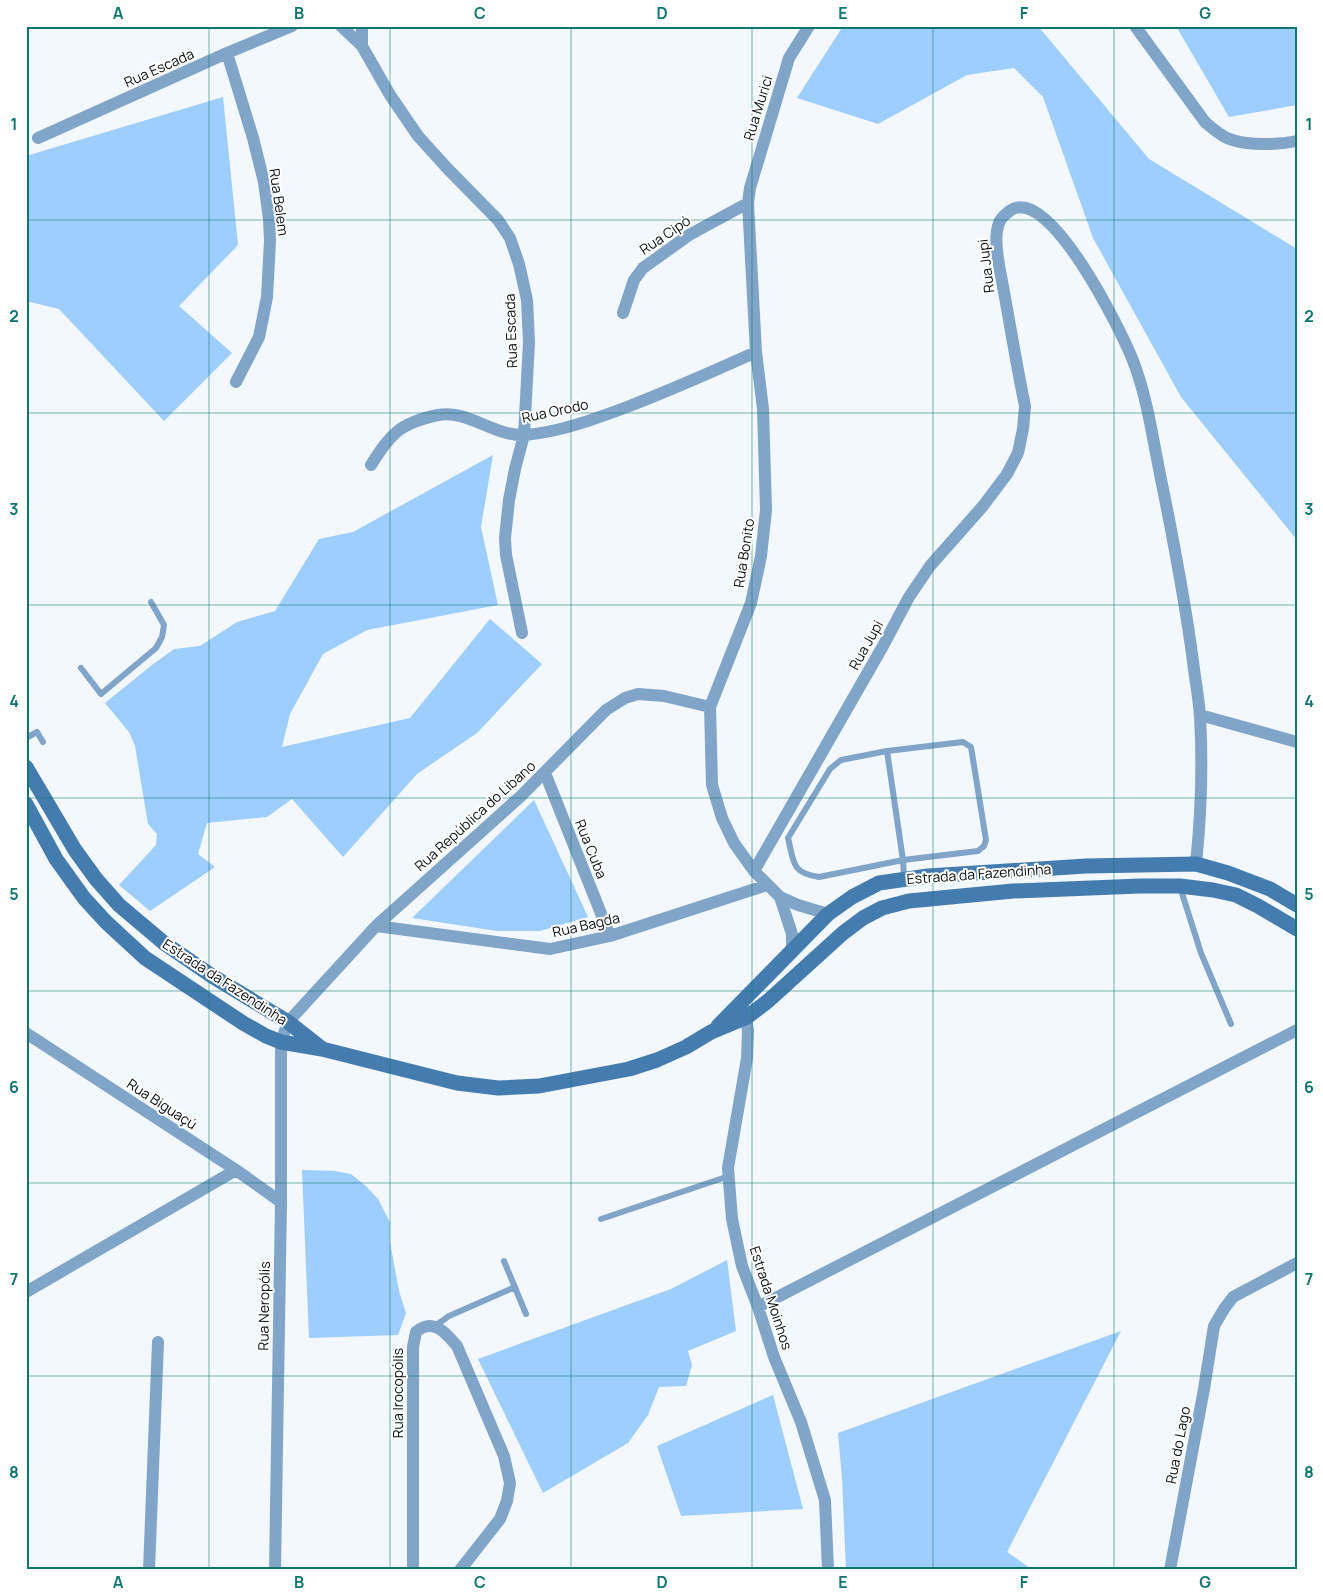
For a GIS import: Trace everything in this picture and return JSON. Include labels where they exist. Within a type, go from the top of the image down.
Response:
[{"type":"main road","name":"Estrada da Fazendinha","points":[[26,767],[75,850],[118,905],[164,943],[212,976],[288,1022],[322,1049]]},
{"type":"main road","name":"Estrada da Fazendinha","points":[[26,804],[56,859],[84,898],[127,943],[145,958],[243,1023],[281,1042],[322,1049],[457,1083],[498,1088],[540,1086],[629,1069],[657,1060],[686,1047],[711,1032],[747,1017],[797,976],[843,933],[863,918],[882,908],[909,901],[1013,891],[1180,886],[1236,895],[1297,929]]},
{"type":"main road","name":"Estrada da Fazendinha","points":[[711,1032],[828,914],[852,897],[879,883],[904,878],[1086,866],[1196,864],[1228,873],[1270,889],[1297,905]]},
{"type":"street","name":"Rua Escada","points":[[38,138],[292,26]]},
{"type":"street","name":"Rua Escada","points":[[341,26],[362,46],[390,95],[418,136],[498,220],[510,238],[519,264],[527,300],[529,342],[524,435],[509,500],[505,538],[506,555],[522,633]]},
{"type":"street","points":[[362,26],[362,46]]},
{"type":"street","name":"Rua Murici","points":[[748,203],[750,188],[789,58],[809,26]]},
{"type":"street","points":[[1135,26],[1205,122],[1215,132],[1228,138],[1248,142],[1283,144],[1297,141]]},
{"type":"street","name":"Rua Belem","points":[[228,53],[264,182],[270,240],[267,297],[259,337],[236,382]]},
{"type":"street","name":"Rua Cipó","points":[[623,313],[634,280],[643,268],[689,235],[748,203]]},
{"type":"street","name":"Rua Bonito","points":[[748,203],[756,352],[763,409],[766,501],[761,556],[751,603],[710,707],[712,785],[722,818],[734,843],[754,871],[780,896],[798,905],[828,914]]},
{"type":"street","name":"Rua Jupi","points":[[754,871],[879,654],[909,597],[930,566],[983,506],[1007,474],[1018,453],[1025,406],[1004,289],[997,236],[998,225],[1002,217],[1020,206],[1030,208],[1050,223],[1070,247],[1099,290],[1117,323],[1133,360],[1142,391],[1188,622],[1200,715],[1200,822],[1196,864]]},
{"type":"street","name":"Rua Orodo","points":[[371,465],[389,438],[400,428],[439,414],[452,414],[501,432],[524,435],[546,431],[592,420],[680,386],[756,352]]},
{"type":"street","name":"Rua República do Libano","points":[[288,1022],[376,926],[545,773],[606,710],[625,698],[638,694],[710,707]]},
{"type":"street","points":[[1200,715],[1297,742]]},
{"type":"street","name":"Rua Cuba","points":[[545,773],[610,936]]},
{"type":"street","name":"Rua Bagda","points":[[376,926],[550,949],[610,936],[767,885]]},
{"type":"street","points":[[780,896],[792,934],[792,949]]},
{"type":"street","name":"Estrada Moinhos","points":[[744,1000],[748,1031],[747,1058],[728,1168],[732,1219],[742,1266],[774,1357],[801,1422],[825,1500],[828,1570]]},
{"type":"street","name":"Rua Neropólis","points":[[275,1570],[281,1202],[281,1042],[288,1022]]},
{"type":"street","points":[[758,1307],[1297,1030]]},
{"type":"street","name":"Rua Biguaçú","points":[[26,1033],[236,1170],[281,1202]]},
{"type":"street","points":[[26,1292],[236,1170]]},
{"type":"street","name":"Rua do Lago","points":[[1170,1570],[1214,1326],[1233,1297],[1297,1263]]},
{"type":"street","points":[[435,1326],[457,1346],[504,1456],[510,1484],[507,1501],[500,1519],[460,1570]]},
{"type":"street","name":"Rua Irocopólis","points":[[413,1570],[413,1347],[416,1332],[425,1327],[435,1326]]},
{"type":"street","points":[[149,1570],[158,1342]]},
{"type":"lane","points":[[81,668],[100,694],[156,648],[162,637],[164,625],[151,602]]},
{"type":"lane","points":[[26,738],[37,732],[43,742]]},
{"type":"lane","points":[[963,742],[971,747],[986,840],[984,846],[978,852],[903,860],[819,877],[804,875],[795,868],[788,838],[835,764],[841,760],[887,751],[963,742]]},
{"type":"lane","points":[[887,751],[904,878]]},
{"type":"lane","points":[[1180,886],[1201,953],[1231,1024]]},
{"type":"lane","points":[[601,1220],[729,1176]]},
{"type":"lane","points":[[504,1261],[526,1314]]},
{"type":"lane","points":[[435,1326],[449,1316],[515,1287]]},
{"type":"shaded area","points":[[843,26],[1038,26],[1149,159],[1297,249],[1297,540],[1181,397],[1093,238],[1043,97],[1014,68],[967,75],[878,124],[797,98]]},
{"type":"shaded area","points":[[1176,26],[1297,26],[1297,105],[1229,117]]},
{"type":"shaded area","points":[[223,97],[238,245],[179,306],[232,353],[164,421],[59,309],[26,301],[26,156]]},
{"type":"shaded area","points":[[493,455],[481,527],[498,605],[367,630],[323,654],[290,714],[282,747],[410,718],[490,619],[542,664],[477,733],[417,774],[343,857],[292,799],[267,817],[207,823],[198,854],[215,867],[150,911],[119,885],[156,845],[157,834],[148,824],[135,746],[129,732],[105,703],[174,649],[200,646],[237,622],[275,611],[319,539],[353,532]]},
{"type":"shaded area","points":[[534,800],[588,917],[540,931],[497,931],[412,918]]},
{"type":"shaded area","points":[[302,1170],[334,1171],[351,1174],[378,1199],[390,1222],[390,1242],[399,1291],[406,1313],[398,1335],[309,1338]]},
{"type":"shaded area","points":[[727,1260],[736,1331],[688,1351],[692,1365],[686,1386],[659,1387],[648,1415],[628,1443],[543,1493],[478,1359],[671,1289]]},
{"type":"shaded area","points":[[1121,1331],[1007,1552],[1033,1570],[846,1570],[838,1433]]},
{"type":"shaded area","points":[[773,1395],[803,1509],[681,1516],[657,1446]]}]
